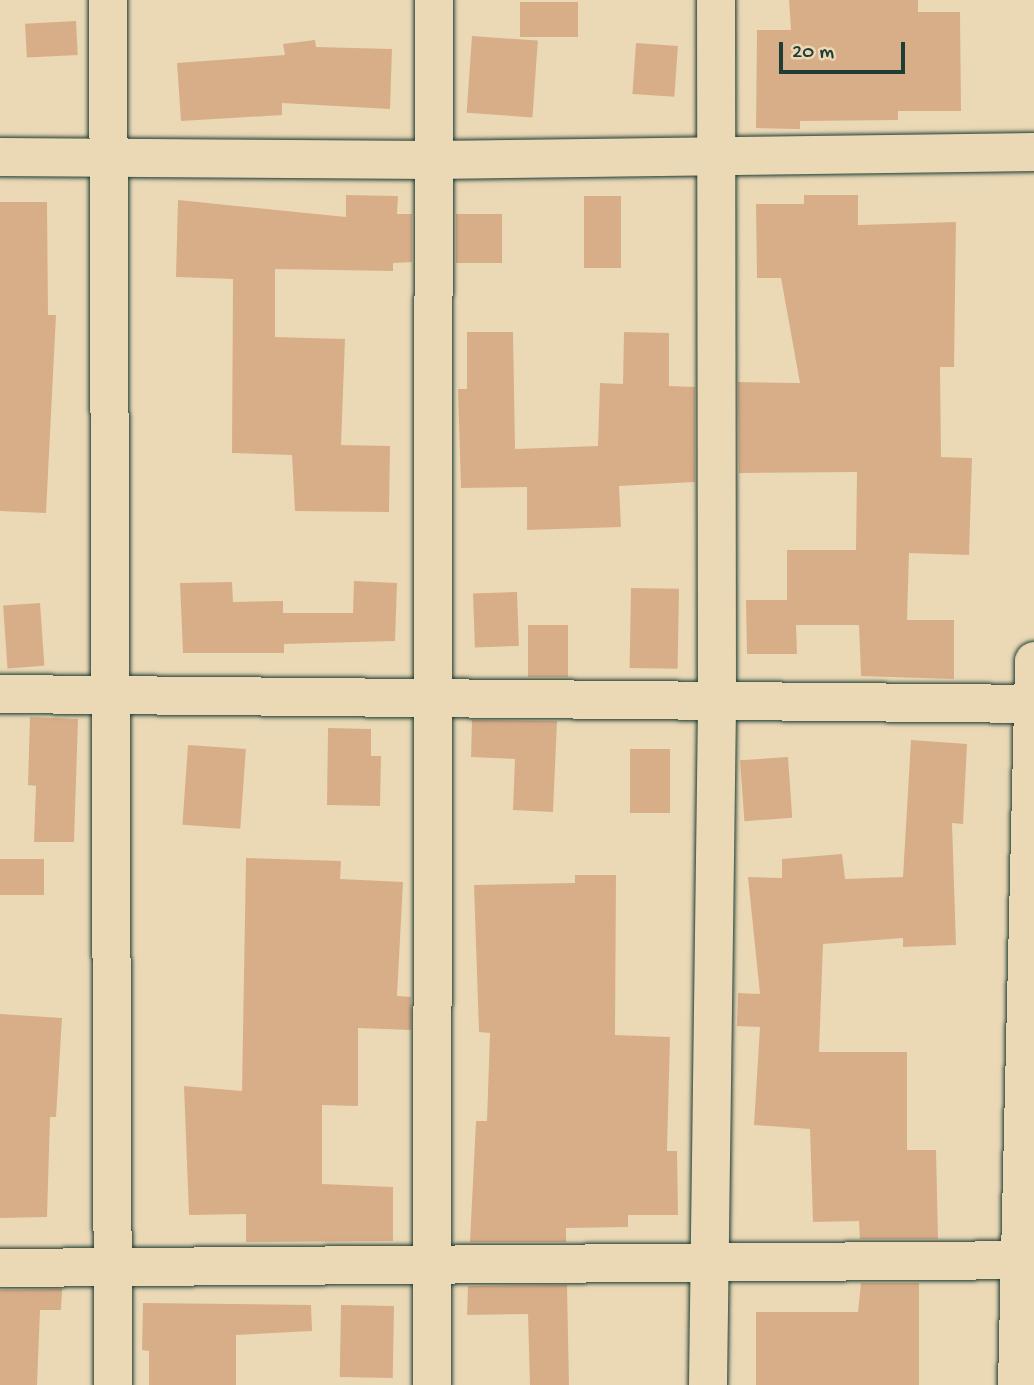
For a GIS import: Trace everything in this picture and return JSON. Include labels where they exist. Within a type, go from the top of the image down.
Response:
[{"type":"street","points":[[108,0],[113,1385]]},
{"type":"street","points":[[432,1385],[429,1013],[434,697],[434,0]]},
{"type":"street","points":[[708,1385],[717,703],[716,0]]},
{"type":"street","points":[[0,157],[433,160],[1034,152]]},
{"type":"street","points":[[1017,1385],[1025,1260],[1034,661]]},
{"type":"street","points":[[0,694],[1033,704]]},
{"type":"street","points":[[0,1268],[432,1267],[1025,1260]]},
{"type":"building","points":[[789,0],[918,0],[918,12],[960,12],[961,111],[898,111],[898,120],[800,121],[800,129],[756,128],[757,30],[791,30]]},
{"type":"building","points":[[520,2],[578,2],[578,37],[520,37]]},
{"type":"building","points":[[76,21],[78,55],[27,58],[25,24]]},
{"type":"building","points":[[472,36],[538,41],[532,117],[467,113]]},
{"type":"building","points":[[315,40],[316,47],[392,49],[390,109],[282,103],[282,115],[181,121],[177,63],[285,55],[283,44]]},
{"type":"building","points":[[636,43],[678,46],[674,97],[632,94]]},
{"type":"building","points":[[346,195],[398,196],[397,214],[412,214],[412,262],[393,263],[393,271],[275,269],[275,337],[345,339],[341,445],[390,446],[389,512],[295,511],[292,455],[232,453],[233,279],[176,277],[178,200],[346,217]]},
{"type":"building","points":[[804,195],[858,195],[858,225],[956,222],[954,367],[940,367],[941,457],[972,458],[969,555],[909,553],[907,620],[954,620],[954,679],[861,676],[859,625],[796,625],[797,654],[747,654],[746,600],[787,600],[787,550],[856,550],[857,472],[739,473],[738,382],[800,383],[781,278],[757,278],[756,204],[804,204]]},
{"type":"building","points":[[584,196],[621,196],[621,268],[584,268]]},
{"type":"building","points":[[0,202],[47,202],[48,315],[56,315],[46,513],[0,511]]},
{"type":"building","points":[[456,214],[502,214],[502,263],[456,263]]},
{"type":"building","points":[[467,332],[513,332],[515,449],[598,446],[600,383],[623,384],[624,332],[669,333],[669,386],[695,387],[695,482],[619,486],[621,527],[527,530],[527,487],[461,488],[458,389],[467,389]]},
{"type":"building","points":[[354,581],[397,583],[395,641],[284,644],[284,653],[183,653],[180,583],[232,582],[233,602],[283,601],[283,613],[353,613]]},
{"type":"building","points":[[631,588],[679,589],[678,669],[630,668]]},
{"type":"building","points":[[517,592],[519,646],[475,648],[473,594]]},
{"type":"building","points":[[40,603],[44,666],[7,668],[3,606]]},
{"type":"building","points":[[528,625],[568,625],[568,677],[528,677]]},
{"type":"building","points":[[30,717],[78,719],[74,842],[34,842],[36,786],[28,785]]},
{"type":"building","points":[[472,720],[557,721],[553,812],[513,810],[515,759],[471,757]]},
{"type":"building","points":[[328,728],[371,729],[371,756],[381,756],[380,806],[327,805]]},
{"type":"building","points":[[911,740],[967,744],[963,824],[952,823],[956,945],[903,947],[903,938],[823,944],[819,1052],[907,1052],[907,1150],[936,1150],[938,1239],[860,1239],[859,1221],[813,1222],[810,1129],[754,1125],[760,1027],[737,1026],[738,993],[760,994],[748,877],[782,878],[782,859],[842,854],[845,879],[903,877]]},
{"type":"building","points":[[188,745],[246,749],[240,829],[182,825]]},
{"type":"building","points":[[630,749],[670,749],[670,813],[630,813]]},
{"type":"building","points":[[788,757],[792,818],[744,821],[740,760]]},
{"type":"building","points":[[246,858],[341,861],[340,879],[403,882],[397,996],[411,997],[411,1030],[358,1028],[358,1106],[322,1105],[322,1184],[393,1187],[393,1241],[246,1242],[246,1214],[189,1215],[184,1086],[242,1091]]},
{"type":"building","points":[[0,859],[44,859],[44,895],[0,895]]},
{"type":"building","points":[[575,875],[616,875],[615,1035],[670,1037],[667,1151],[677,1151],[678,1215],[628,1215],[628,1227],[566,1228],[566,1242],[470,1242],[476,1121],[487,1121],[490,1033],[479,1032],[474,885],[575,883]]},
{"type":"building","points":[[0,1014],[62,1018],[56,1117],[50,1117],[47,1217],[0,1218]]},
{"type":"building","points":[[861,1283],[919,1283],[919,1385],[756,1385],[756,1312],[858,1312]]},
{"type":"building","points":[[567,1285],[569,1385],[530,1385],[528,1314],[467,1315],[468,1286]]},
{"type":"building","points":[[62,1289],[61,1310],[40,1310],[37,1385],[0,1385],[0,1290]]},
{"type":"building","points":[[143,1303],[311,1305],[312,1331],[236,1335],[236,1385],[149,1385],[149,1351],[142,1350]]},
{"type":"building","points":[[341,1305],[394,1306],[393,1378],[340,1377]]}]
